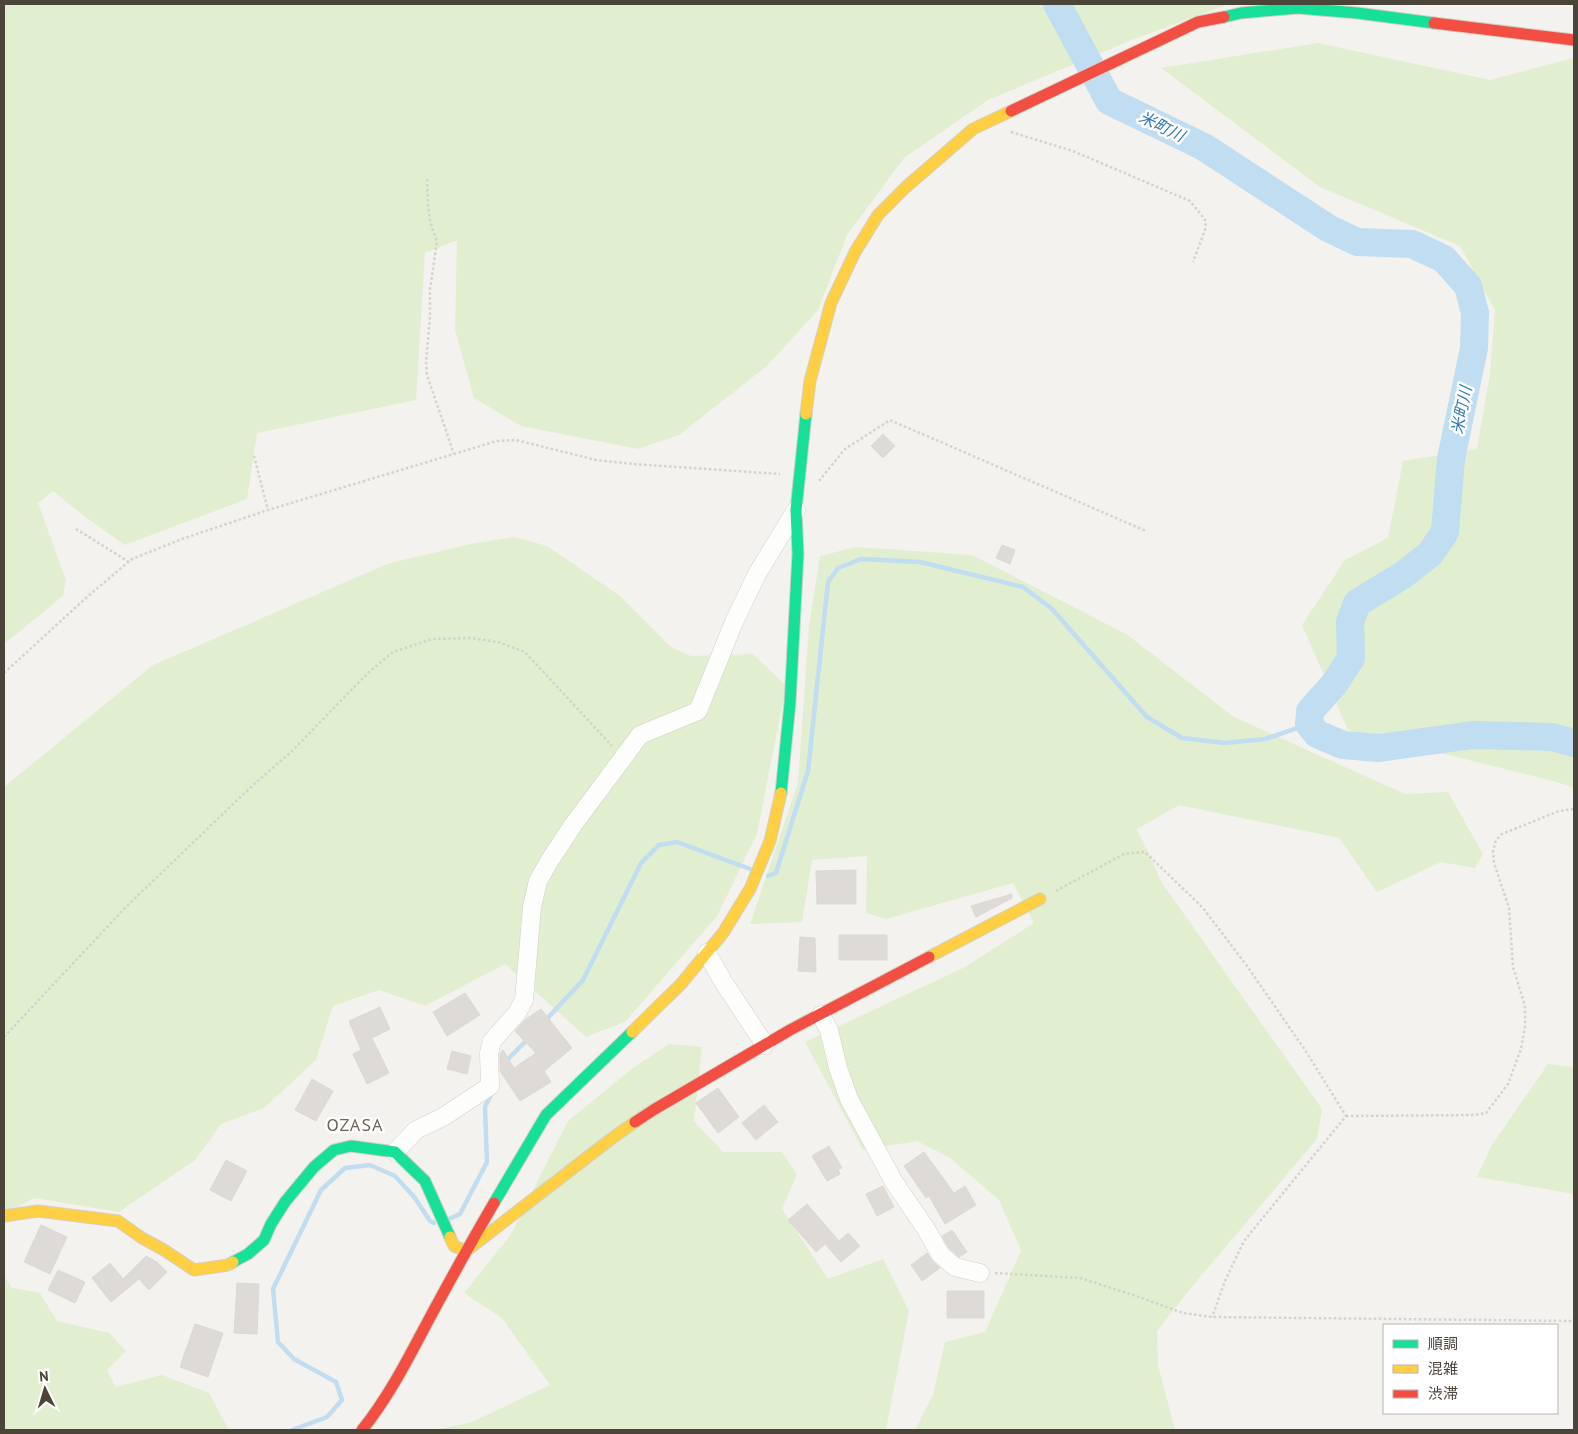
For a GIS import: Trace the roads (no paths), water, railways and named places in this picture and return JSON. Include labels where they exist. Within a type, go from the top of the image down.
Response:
[{"type":"street","points":[[362,1430],[371,1419],[410,1354],[466,1251],[546,1115],[681,984],[723,933],[750,889],[770,841],[782,787],[790,703],[798,554],[796,510],[810,381],[831,303],[855,252],[878,216],[906,187],[973,128],[1198,22],[1241,12],[1297,8],[1357,13],[1574,40]]},
{"type":"street","points":[[395,1152],[416,1130],[443,1117],[490,1086],[489,1053],[492,1041],[517,1013],[524,1000],[532,907],[538,881],[573,825],[640,735],[698,711],[734,622],[757,574],[796,510]]},
{"type":"street","points":[[466,1251],[611,1139],[655,1109],[764,1045],[1040,899]]},
{"type":"street","points":[[707,953],[764,1045]]},
{"type":"street","points":[[821,1015],[829,1030],[838,1068],[849,1099],[894,1182],[926,1229],[940,1254],[955,1267],[980,1273]]},
{"type":"street","points":[[4,1216],[38,1211],[118,1221],[194,1270],[228,1265],[248,1254],[264,1240],[271,1224],[285,1202],[314,1167],[334,1150],[351,1146],[395,1152],[425,1181],[454,1246],[466,1251]]},
{"type":"waterway","name":"米町川","points":[[1057,4],[1109,101],[1204,147],[1328,228],[1357,242],[1412,244],[1444,259],[1468,286],[1475,313],[1474,348],[1451,459],[1445,532],[1430,554],[1403,575],[1357,603],[1350,622],[1351,658],[1335,683],[1310,711],[1309,724],[1317,734],[1343,745],[1379,748],[1473,735],[1552,737],[1574,743]]},
{"type":"waterway","points":[[768,876],[776,873],[808,771],[828,582],[838,568],[861,559],[920,562],[1023,587],[1052,609],[1147,717],[1182,738],[1225,743],[1265,739],[1309,724]]},
{"type":"waterway","points":[[544,1022],[583,980],[641,863],[659,845],[677,842],[750,869]]},
{"type":"waterway","points":[[507,1062],[528,1039]]},
{"type":"waterway","points":[[449,1219],[460,1214],[487,1162],[485,1107],[492,1092]]},
{"type":"waterway","points":[[292,1430],[327,1417],[342,1400],[336,1382],[294,1359],[278,1342],[273,1289],[321,1190],[345,1168],[370,1165],[395,1176],[415,1198],[430,1221],[434,1223]]},
{"type":"district","name":"OZASA","points":[[355,1124]]}]
